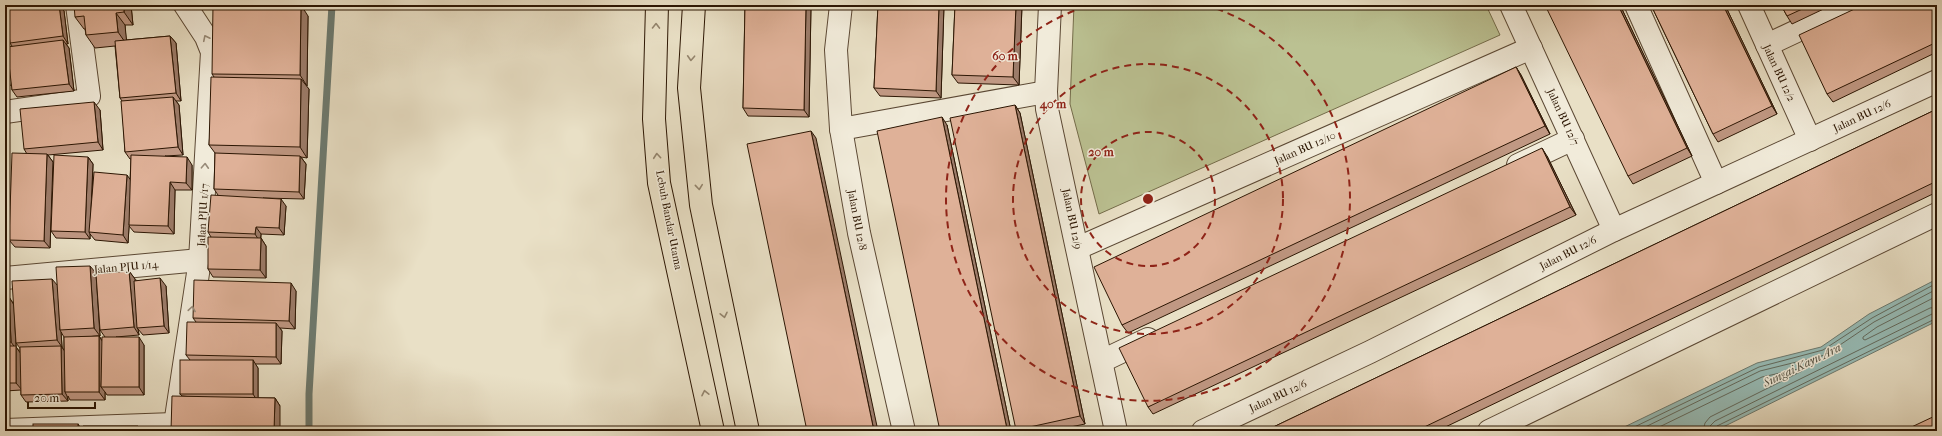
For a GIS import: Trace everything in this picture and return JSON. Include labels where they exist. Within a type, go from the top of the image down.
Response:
[{"type":"main road","name":"Lebuh Bandar Utama","points":[[657,5],[654,119],[659,183],[714,431]]},
{"type":"main road","points":[[694,5],[689,88],[701,205],[748,431]]},
{"type":"street","points":[[5,112],[82,101],[89,96],[77,5]]},
{"type":"street","name":"Jalan PJU 1/17","points":[[174,427],[200,260],[212,52],[206,36],[185,5]]},
{"type":"street","name":"Jalan BU 12/8","points":[[841,5],[836,50],[841,129],[859,233],[904,431]]},
{"type":"street","name":"Jalan BU 12/9","points":[[1050,5],[1046,92],[1047,109],[1116,431]]},
{"type":"street","name":"Jalan BU 12/7","points":[[1511,5],[1614,230]]},
{"type":"street","points":[[1636,5],[1716,183]]},
{"type":"street","name":"Jalan BU 12/2","points":[[1748,5],[1810,140]]},
{"type":"street","points":[[1767,45],[1852,5]]},
{"type":"street","name":"Jalan BU 12/10","points":[[1078,248],[1531,48]]},
{"type":"street","name":"Jalan BU 12/6","points":[[1203,431],[1370,352],[1614,230],[1937,82]]},
{"type":"street","points":[[841,129],[1046,92]]},
{"type":"street","points":[[1501,173],[1573,139]]},
{"type":"street","points":[[1489,431],[1937,214]]},
{"type":"street","name":"Jalan PJU 1/14","points":[[5,278],[200,260]]},
{"type":"street","points":[[1102,361],[1166,331]]},
{"type":"street","points":[[5,430],[174,427]]},
{"type":"green space","points":[[1074,5],[1486,5],[1500,35],[1099,214],[1070,104]]},
{"type":"water","name":"Sungai Kayu Ara","points":[[1937,279],[1937,321],[1715,431],[1616,431],[1757,363],[1821,347],[1869,314]]},
{"type":"building","points":[[43,5],[59,5],[63,36],[10,43],[6,10]]},
{"type":"building","points":[[74,5],[124,5],[124,12],[116,13],[118,32],[86,35],[84,16],[75,17]]},
{"type":"building","points":[[213,5],[301,5],[300,75],[212,74]]},
{"type":"building","points":[[745,5],[806,5],[804,110],[743,108]]},
{"type":"building","points":[[878,5],[939,5],[936,91],[874,88]]},
{"type":"building","points":[[955,5],[1016,5],[1013,77],[952,75]]},
{"type":"building","points":[[1545,5],[1618,5],[1687,148],[1628,176]]},
{"type":"building","points":[[1651,5],[1723,5],[1772,106],[1713,134]]},
{"type":"building","points":[[1781,5],[1811,5],[1787,16]]},
{"type":"building","points":[[1863,5],[1937,5],[1937,42],[1827,94],[1799,35]]},
{"type":"building","points":[[170,36],[176,93],[120,98],[115,41]]},
{"type":"building","points":[[63,40],[69,84],[12,90],[7,47]]},
{"type":"building","points":[[1516,67],[1545,126],[1122,325],[1094,267]]},
{"type":"building","points":[[211,77],[301,79],[300,147],[209,145]]},
{"type":"building","points":[[173,97],[178,147],[125,152],[121,101]]},
{"type":"building","points":[[94,102],[98,142],[24,149],[20,109]]},
{"type":"building","points":[[1015,105],[1080,416],[1016,430],[950,118]]},
{"type":"building","points":[[1937,109],[1937,181],[1416,431],[1265,431]]},
{"type":"building","points":[[942,117],[1007,429],[997,431],[940,431],[877,131]]},
{"type":"building","points":[[811,131],[874,431],[807,431],[747,144]]},
{"type":"building","points":[[1542,148],[1570,207],[1148,407],[1119,348]]},
{"type":"building","points":[[12,153],[47,154],[44,241],[9,240]]},
{"type":"building","points":[[215,153],[300,156],[299,192],[214,189]]},
{"type":"building","points":[[54,155],[88,157],[85,232],[51,231]]},
{"type":"building","points":[[131,155],[187,157],[186,183],[170,182],[168,226],[129,225]]},
{"type":"building","points":[[94,172],[127,175],[123,235],[89,232]]},
{"type":"building","points":[[211,195],[281,199],[279,228],[256,227],[255,234],[208,232]]},
{"type":"building","points":[[208,237],[261,238],[260,270],[208,269]]},
{"type":"building","points":[[90,266],[94,328],[60,330],[56,267]]},
{"type":"building","points":[[129,271],[134,327],[100,330],[96,274]]},
{"type":"building","points":[[160,278],[164,326],[137,328],[134,281]]},
{"type":"building","points":[[52,279],[57,340],[16,343],[12,281]]},
{"type":"building","points":[[194,280],[291,283],[289,321],[193,318]]},
{"type":"building","points":[[5,297],[9,297],[11,342],[5,342]]},
{"type":"building","points":[[187,322],[276,323],[276,357],[186,355]]},
{"type":"building","points":[[99,336],[99,392],[65,392],[64,337]]},
{"type":"building","points":[[102,337],[139,337],[139,387],[101,387]]},
{"type":"building","points":[[5,346],[16,346],[16,383],[5,383]]},
{"type":"building","points":[[61,346],[62,394],[21,395],[20,347]]},
{"type":"building","points":[[180,360],[253,360],[253,394],[180,394]]},
{"type":"building","points":[[172,396],[275,398],[274,431],[171,431]]},
{"type":"building","points":[[1937,415],[1937,431],[1903,431]]},
{"type":"building","points":[[33,424],[78,424],[78,431],[33,431]]},
{"type":"building","points":[[83,426],[138,426],[138,431],[82,431]]},
{"type":"waterway","points":[[309,431],[309,394],[332,5]]}]
